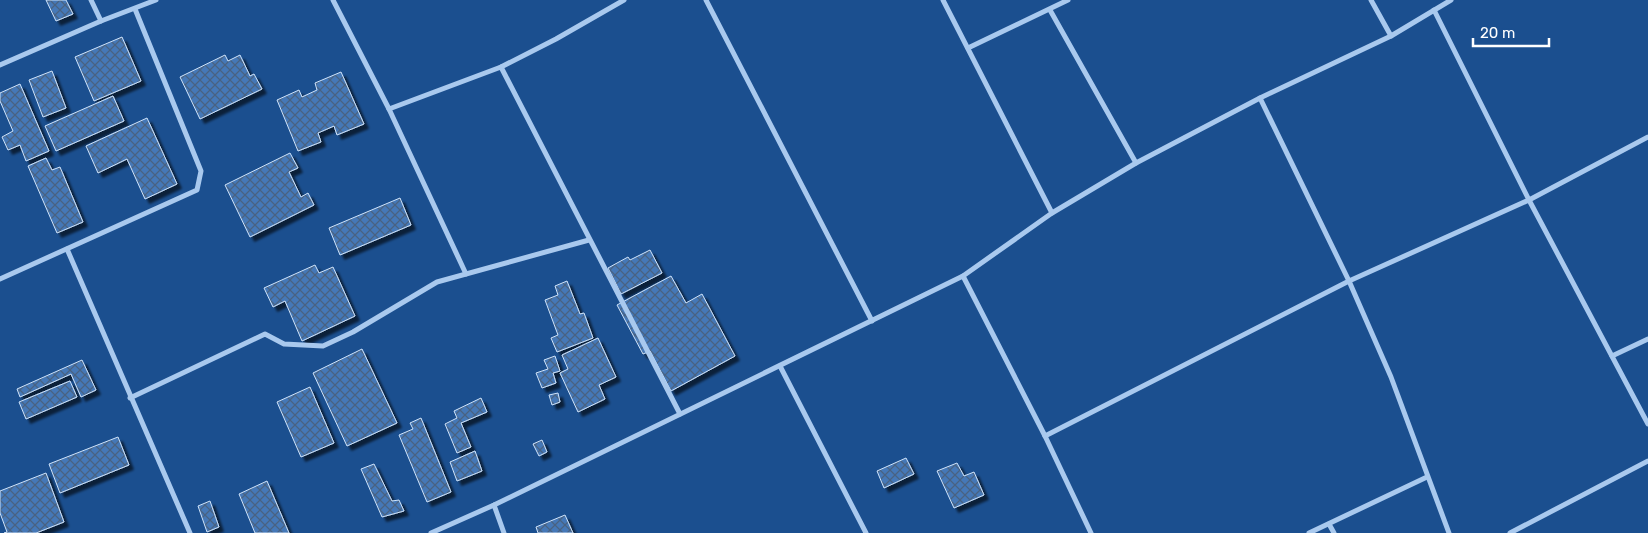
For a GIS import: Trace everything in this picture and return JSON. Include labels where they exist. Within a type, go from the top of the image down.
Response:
[{"type":"street","points":[[91,0],[101,21]]},
{"type":"street","points":[[0,65],[101,21],[156,0]]},
{"type":"street","points":[[333,0],[389,109],[466,274]]},
{"type":"street","points":[[389,109],[501,67],[556,39],[624,0]]},
{"type":"street","points":[[706,0],[872,320]]},
{"type":"street","points":[[943,0],[1052,213]]},
{"type":"street","points":[[968,48],[1068,0]]},
{"type":"street","points":[[1371,0],[1390,36]]},
{"type":"street","points":[[431,533],[494,505],[963,276],[1052,213],[1136,163],[1260,98],[1390,36],[1451,0]]},
{"type":"street","points":[[0,280],[197,190],[201,172],[135,9]]},
{"type":"street","points":[[1050,10],[1136,163]]},
{"type":"street","points":[[1434,10],[1529,200],[1648,424]]},
{"type":"street","points":[[501,67],[680,414]]},
{"type":"street","points":[[1260,98],[1348,281],[1391,377],[1449,533]]},
{"type":"street","points":[[1045,436],[1348,281],[1529,200],[1648,137]]},
{"type":"street","points":[[130,398],[265,334],[284,344],[323,346],[354,332],[437,282],[589,240]]},
{"type":"street","points":[[67,249],[190,533]]},
{"type":"street","points":[[963,276],[1045,436],[1091,533]]},
{"type":"street","points":[[1612,356],[1648,339]]},
{"type":"street","points":[[780,366],[866,533]]},
{"type":"street","points":[[1510,533],[1648,461]]},
{"type":"street","points":[[1308,533],[1427,477]]},
{"type":"street","points":[[494,505],[504,533]]},
{"type":"street","points":[[1329,524],[1334,533]]},
{"type":"building","points":[[46,0],[66,0],[73,14],[56,21]]},
{"type":"building","points":[[122,37],[141,81],[94,101],[75,57]]},
{"type":"building","points":[[225,55],[228,61],[240,55],[250,76],[254,74],[262,89],[200,119],[180,77]]},
{"type":"building","points":[[52,71],[66,108],[43,117],[29,80]]},
{"type":"building","points":[[341,72],[364,124],[337,135],[334,126],[318,133],[321,142],[298,151],[277,100],[299,90],[302,97],[317,90],[315,83]]},
{"type":"building","points":[[20,84],[49,151],[26,161],[20,145],[8,150],[2,137],[13,131],[0,101],[0,93]]},
{"type":"building","points":[[113,96],[124,121],[56,151],[45,126]]},
{"type":"building","points":[[147,118],[177,184],[145,199],[127,159],[98,173],[86,146]]},
{"type":"building","points":[[290,153],[298,168],[289,172],[301,197],[308,193],[314,205],[250,237],[225,185]]},
{"type":"building","points":[[46,158],[52,170],[60,167],[83,222],[57,233],[28,166]]},
{"type":"building","points":[[400,198],[411,225],[340,255],[329,228]]},
{"type":"building","points":[[650,250],[662,273],[621,294],[608,268],[628,257],[630,260]]},
{"type":"building","points":[[315,265],[319,273],[333,267],[355,316],[302,341],[285,301],[273,307],[264,288]]},
{"type":"building","points":[[671,276],[686,303],[702,294],[735,356],[671,391],[650,351],[643,354],[617,305]]},
{"type":"building","points":[[567,281],[580,314],[584,313],[593,338],[557,352],[551,338],[558,335],[545,300],[558,295],[555,286]]},
{"type":"building","points":[[598,338],[616,377],[599,385],[605,399],[578,412],[560,373],[568,369],[562,355]]},
{"type":"building","points":[[362,349],[397,423],[347,446],[313,373]]},
{"type":"building","points":[[555,356],[560,371],[553,373],[556,383],[542,388],[536,373],[548,369],[544,360]]},
{"type":"building","points":[[82,360],[96,390],[81,397],[71,374],[20,397],[17,389]]},
{"type":"building","points":[[70,381],[77,397],[26,419],[19,402]]},
{"type":"building","points":[[310,387],[334,443],[301,457],[277,402]]},
{"type":"building","points":[[558,393],[560,402],[552,405],[549,395]]},
{"type":"building","points":[[481,398],[487,412],[461,423],[471,447],[457,453],[445,424],[457,418],[454,411]]},
{"type":"building","points":[[421,418],[451,492],[427,502],[399,435],[413,429],[410,423]]},
{"type":"building","points":[[118,437],[129,465],[60,493],[49,464]]},
{"type":"building","points":[[542,440],[547,452],[539,456],[533,444]]},
{"type":"building","points":[[475,451],[482,471],[457,481],[450,462]]},
{"type":"building","points":[[906,458],[914,474],[884,488],[877,471]]},
{"type":"building","points":[[957,463],[964,476],[974,472],[984,495],[954,508],[937,471]]},
{"type":"building","points":[[374,464],[392,501],[399,500],[404,511],[382,517],[361,469]]},
{"type":"building","points":[[46,473],[64,522],[36,533],[4,533],[7,532],[0,513],[0,491]]},
{"type":"building","points":[[267,481],[289,533],[255,533],[239,494]]},
{"type":"building","points":[[210,501],[219,527],[207,532],[198,506]]},
{"type":"building","points":[[565,515],[573,533],[538,533],[536,527]]}]
